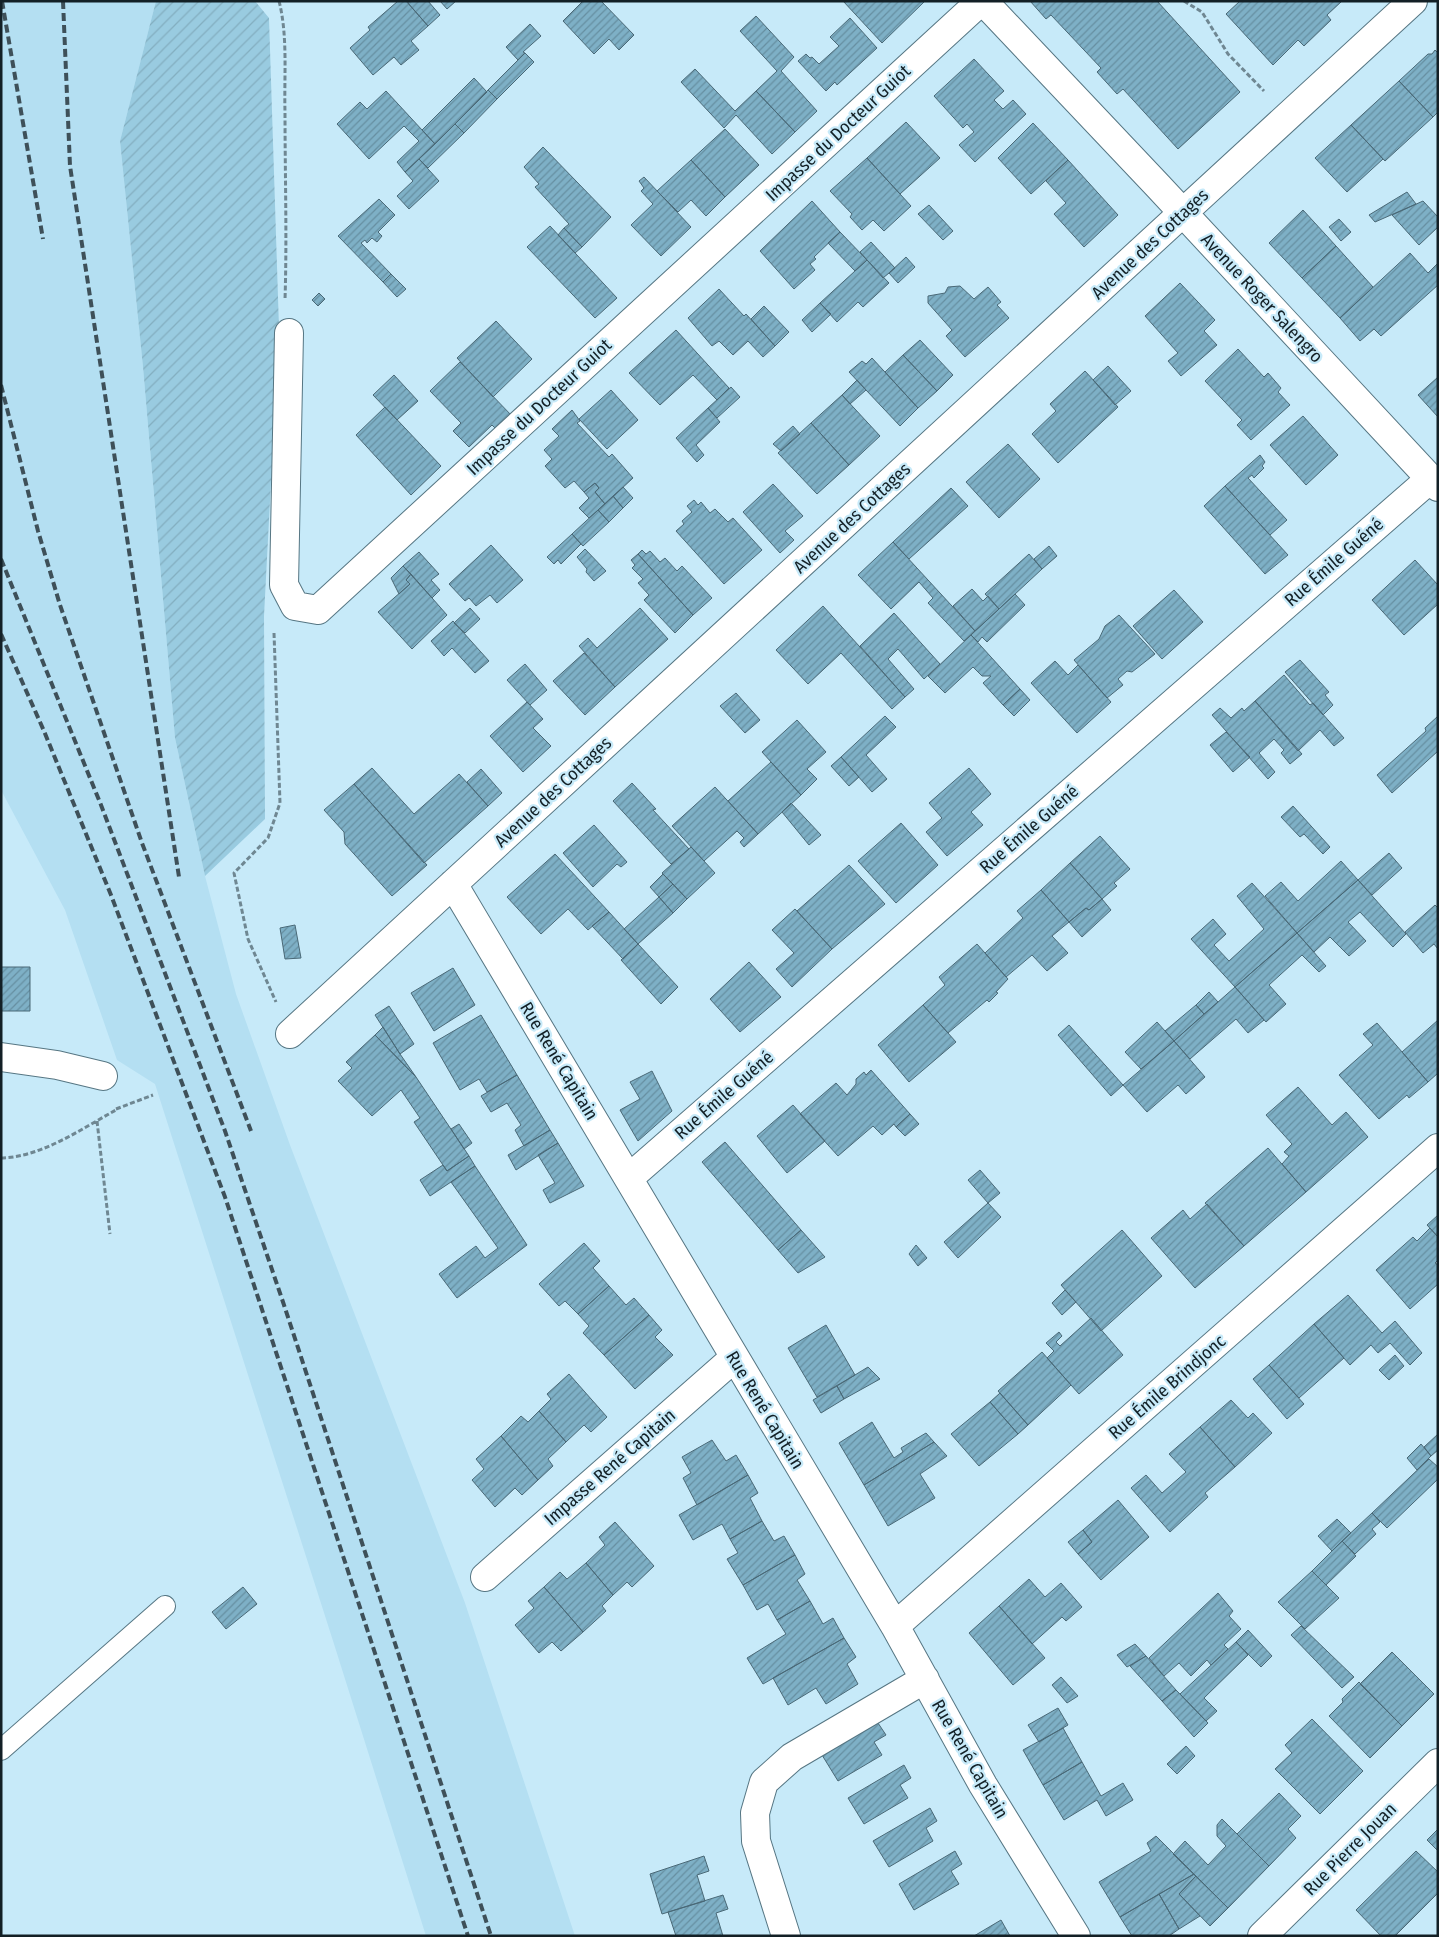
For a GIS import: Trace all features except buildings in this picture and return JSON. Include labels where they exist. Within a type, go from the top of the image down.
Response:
[{"type":"street","name":"Avenue Roger Salengro","points":[[982,1],[1183,213],[1434,483]]},
{"type":"street","name":"Impasse du Docteur Guiot","points":[[289,333],[284,585],[295,606],[318,610],[982,1]]},
{"type":"street","name":"Avenue des Cottages","points":[[290,1034],[1413,1]]},
{"type":"street","name":"Rue Émile Guéné","points":[[629,1178],[1434,483]]},
{"type":"street","name":"Rue René Capitain","points":[[453,884],[895,1626],[983,1785],[1076,1936]]},
{"type":"street","points":[[1,1057],[57,1065],[102,1076]]},
{"type":"street","name":"Rue Émile Brindjonc","points":[[895,1626],[1438,1148]]},
{"type":"street","name":"Impasse René Capitain","points":[[485,1577],[734,1358]]},
{"type":"street","points":[[786,1936],[756,1841],[755,1813],[764,1782],[792,1757],[925,1679]]},
{"type":"street","name":"Rue Pierre Jouan","points":[[1262,1936],[1438,1762]]},
{"type":"lane","points":[[1,1750],[164,1606]]},
{"type":"path","points":[[1184,1],[1202,12],[1228,54],[1288,117]]},
{"type":"path","points":[[1,1158],[29,1153],[62,1140],[116,1110]]},
{"type":"path","points":[[97,1120],[110,1234]]},
{"type":"shaded area","points":[[1,1],[156,1],[120,141],[143,367],[175,738],[205,876],[236,994],[290,1145],[465,1603],[575,1936],[426,1936],[155,1084],[117,1060],[65,910],[1,790]]},
{"type":"shaded area","points":[[156,1],[255,1],[269,18],[279,328],[264,616],[265,819],[205,876],[175,738],[143,367],[120,141]]},
{"type":"railway","points":[[2,1],[43,239]]},
{"type":"railway","points":[[63,1],[70,166],[179,877]]},
{"type":"railway","points":[[1,385],[38,531],[60,605],[142,843],[251,1131]]},
{"type":"railway","points":[[1,559],[101,805],[225,1131],[491,1936]]},
{"type":"railway","points":[[1,634],[44,731],[111,895],[225,1197],[468,1936]]}]
